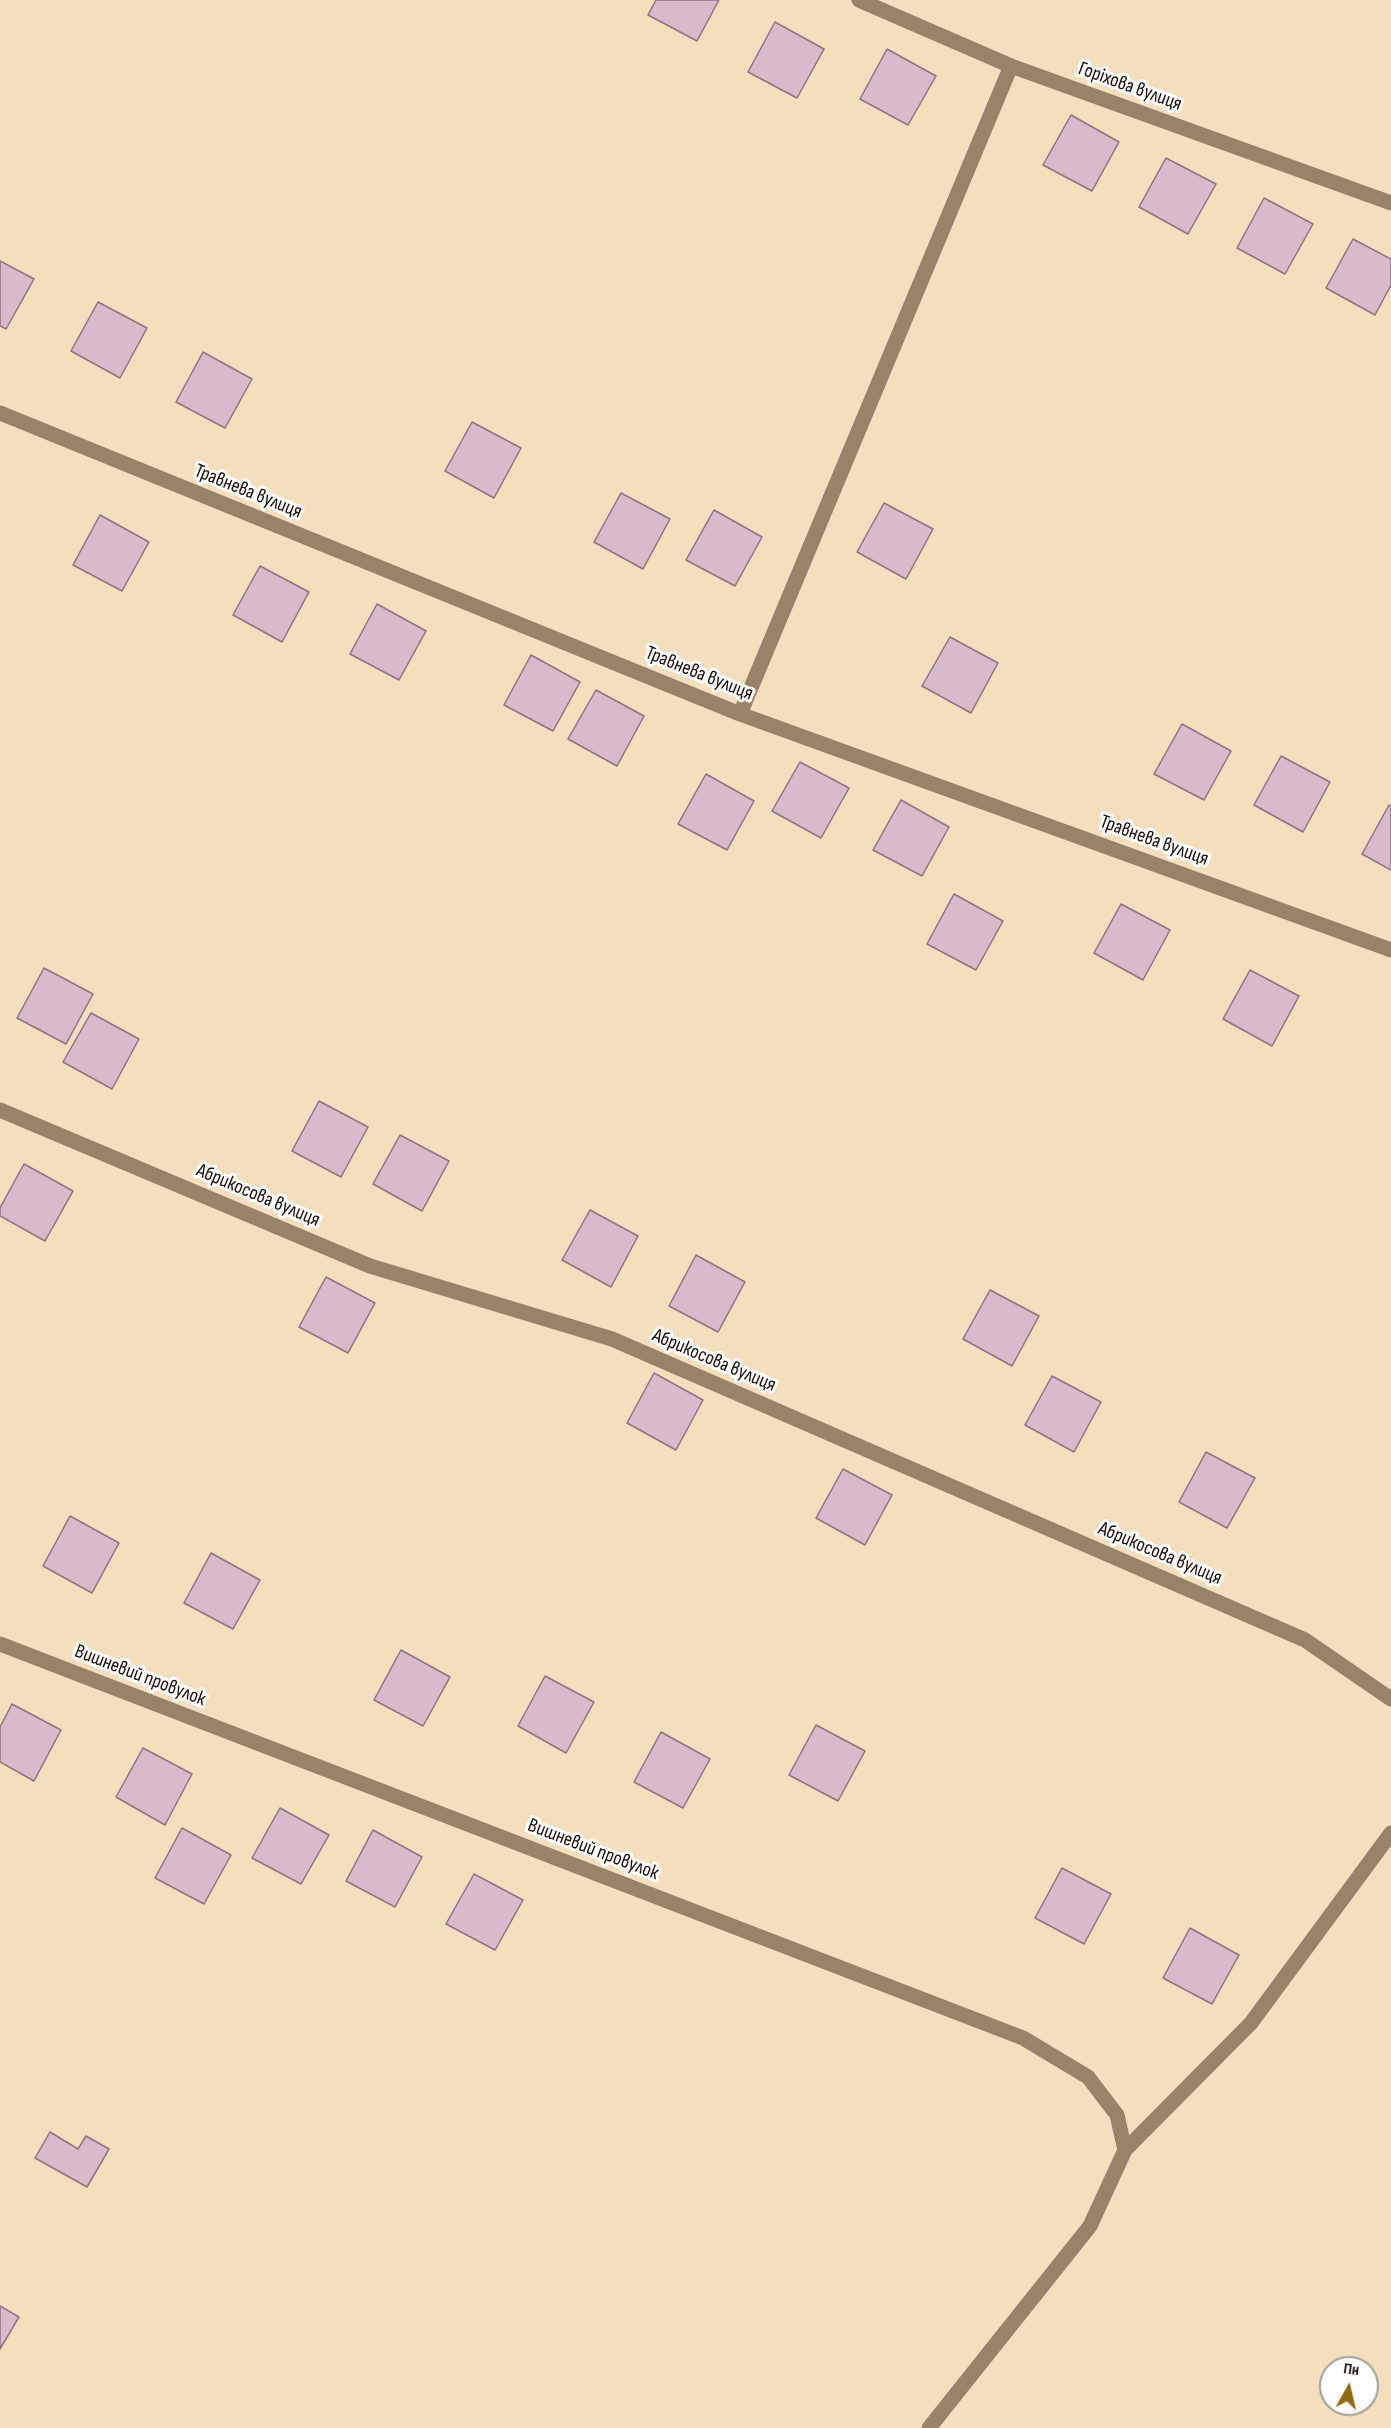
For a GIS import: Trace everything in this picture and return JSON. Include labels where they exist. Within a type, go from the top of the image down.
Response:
[{"type":"street","name":"Горіхова вулиця","points":[[858,0],[1011,66],[1391,203]]},
{"type":"street","points":[[740,714],[1011,66]]},
{"type":"street","name":"Травнева вулиця","points":[[0,413],[740,714],[1391,950]]},
{"type":"street","name":"Абрикосова вулиця","points":[[0,1110],[370,1266],[612,1339],[1305,1640],[1391,1699]]},
{"type":"street","name":"Вишневий провулок","points":[[0,1644],[1023,2038],[1088,2077],[1117,2115],[1125,2150]]},
{"type":"street","points":[[929,2428],[1090,2226],[1125,2150],[1251,2023],[1391,1833]]},
{"type":"building","points":[[656,0],[719,0],[697,41],[648,15]]},
{"type":"building","points":[[775,22],[824,49],[797,98],[748,72]]},
{"type":"building","points":[[887,49],[936,76],[908,125],[860,99]]},
{"type":"building","points":[[1071,115],[1119,142],[1092,191],[1043,165]]},
{"type":"building","points":[[1166,158],[1216,184],[1188,234],[1139,207]]},
{"type":"building","points":[[1264,198],[1313,224],[1285,274],[1237,248]]},
{"type":"building","points":[[1353,239],[1391,259],[1391,285],[1375,315],[1326,288]]},
{"type":"building","points":[[0,261],[34,279],[6,329],[0,326]]},
{"type":"building","points":[[98,302],[147,328],[120,378],[71,351]]},
{"type":"building","points":[[203,352],[252,379],[225,428],[176,402]]},
{"type":"building","points":[[472,422],[521,448],[494,498],[445,471]]},
{"type":"building","points":[[621,493],[670,519],[643,569],[594,542]]},
{"type":"building","points":[[884,503],[933,529],[906,579],[857,552]]},
{"type":"building","points":[[714,510],[762,537],[735,586],[686,560]]},
{"type":"building","points":[[100,515],[149,542],[122,591],[73,565]]},
{"type":"building","points":[[260,566],[309,592],[282,642],[233,615]]},
{"type":"building","points":[[377,604],[426,631],[399,680],[350,654]]},
{"type":"building","points":[[950,637],[998,663],[971,713],[922,686]]},
{"type":"building","points":[[531,655],[580,682],[553,731],[504,705]]},
{"type":"building","points":[[596,690],[644,716],[617,766],[568,739]]},
{"type":"building","points":[[1182,724],[1231,751],[1204,800],[1154,774]]},
{"type":"building","points":[[1281,756],[1330,782],[1303,832],[1254,805]]},
{"type":"building","points":[[800,762],[849,788],[821,838],[772,811]]},
{"type":"building","points":[[706,774],[754,801],[727,850],[678,824]]},
{"type":"building","points":[[901,800],[949,827],[922,876],[873,850]]},
{"type":"building","points":[[1389,805],[1391,806],[1391,870],[1362,854]]},
{"type":"building","points":[[954,894],[1003,921],[976,970],[927,944]]},
{"type":"building","points":[[1121,904],[1170,930],[1143,980],[1094,953]]},
{"type":"building","points":[[44,968],[93,994],[66,1044],[17,1018]]},
{"type":"building","points":[[1250,970],[1299,996],[1272,1046],[1223,1019]]},
{"type":"building","points":[[91,1013],[139,1039],[112,1089],[63,1062]]},
{"type":"building","points":[[319,1101],[368,1127],[341,1177],[292,1151]]},
{"type":"building","points":[[400,1135],[449,1161],[422,1211],[373,1184]]},
{"type":"building","points":[[24,1164],[73,1191],[45,1241],[0,1216],[0,1208]]},
{"type":"building","points":[[590,1210],[638,1236],[611,1287],[562,1260]]},
{"type":"building","points":[[696,1255],[745,1282],[718,1332],[669,1306]]},
{"type":"building","points":[[326,1277],[375,1303],[348,1353],[299,1327]]},
{"type":"building","points":[[990,1290],[1039,1316],[1012,1366],[963,1339]]},
{"type":"building","points":[[654,1373],[703,1400],[676,1450],[627,1423]]},
{"type":"building","points":[[1052,1376],[1101,1402],[1074,1452],[1025,1425]]},
{"type":"building","points":[[1206,1452],[1255,1478],[1227,1528],[1179,1502]]},
{"type":"building","points":[[843,1469],[892,1495],[865,1545],[816,1518]]},
{"type":"building","points":[[70,1516],[119,1543],[92,1593],[43,1566]]},
{"type":"building","points":[[211,1553],[260,1580],[233,1629],[184,1603]]},
{"type":"building","points":[[401,1650],[450,1677],[423,1726],[374,1700]]},
{"type":"building","points":[[545,1676],[594,1702],[566,1753],[518,1726]]},
{"type":"building","points":[[12,1704],[61,1730],[34,1781],[0,1762],[0,1727]]},
{"type":"building","points":[[816,1725],[865,1751],[838,1801],[789,1775]]},
{"type":"building","points":[[661,1732],[710,1759],[683,1808],[634,1782]]},
{"type":"building","points":[[143,1748],[192,1774],[165,1825],[116,1797]]},
{"type":"building","points":[[280,1808],[329,1835],[301,1884],[252,1858]]},
{"type":"building","points":[[182,1828],[231,1855],[204,1904],[155,1878]]},
{"type":"building","points":[[373,1830],[422,1857],[395,1907],[346,1881]]},
{"type":"building","points":[[1062,1868],[1111,1894],[1084,1944],[1035,1918]]},
{"type":"building","points":[[474,1874],[523,1900],[495,1950],[446,1924]]},
{"type":"building","points":[[1190,1928],[1239,1955],[1212,2004],[1163,1978]]},
{"type":"building","points":[[50,2132],[78,2149],[86,2136],[109,2149],[87,2187],[35,2158]]},
{"type":"building","points":[[0,2306],[19,2317],[0,2349]]}]
